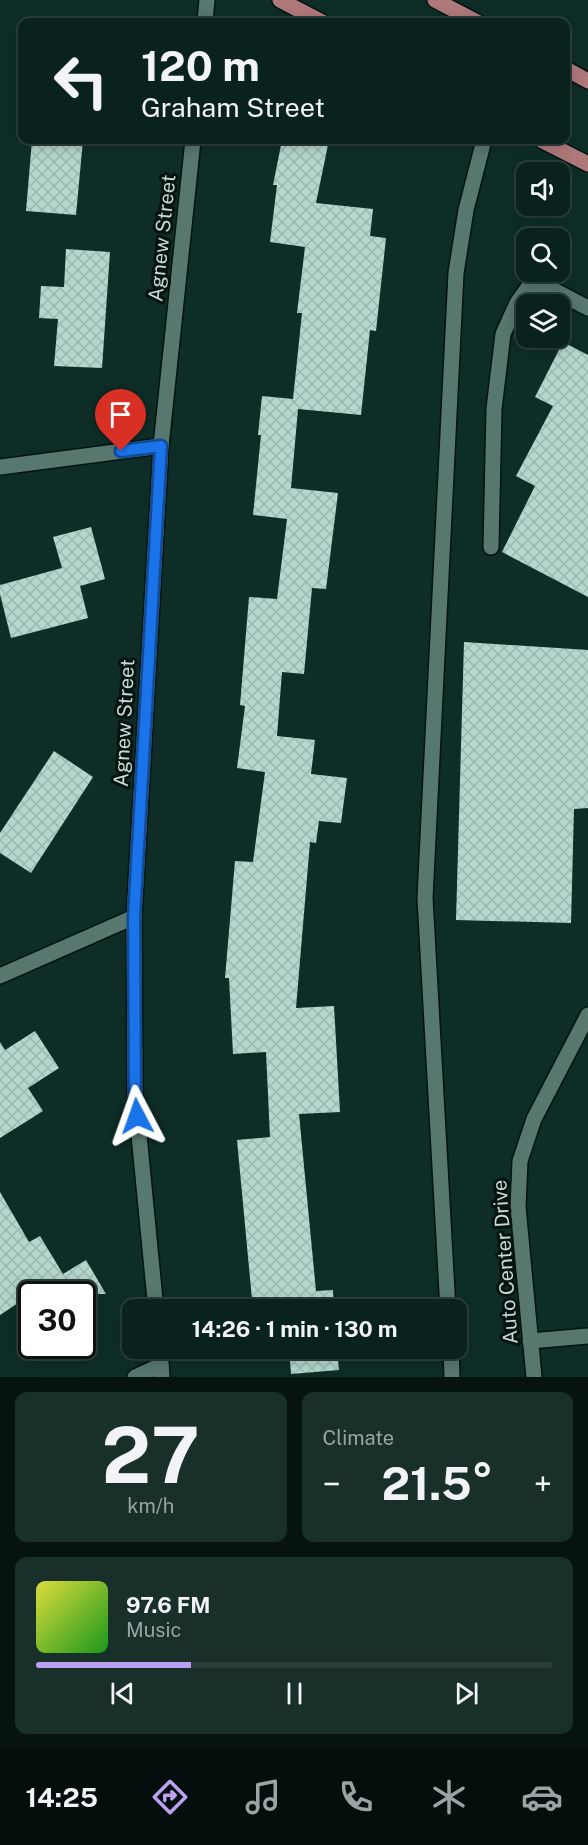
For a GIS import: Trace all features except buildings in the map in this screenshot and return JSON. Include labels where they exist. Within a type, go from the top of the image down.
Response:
[{"type":"main road","points":[[280,0],[314,18]]},
{"type":"main road","points":[[435,0],[469,18]]},
{"type":"main road","points":[[570,71],[588,81]]},
{"type":"main road","points":[[549,144],[588,164]]},
{"type":"street","points":[[205,18],[207,0]]},
{"type":"street","name":"Agnew Street","points":[[155,1299],[135,1094],[134,917],[161,446],[193,144]]},
{"type":"street","points":[[447,1299],[425,898],[456,273],[466,210],[483,144]]},
{"type":"street","points":[[490,547],[495,409],[503,334],[517,303],[530,286],[546,286],[588,308]]},
{"type":"street","points":[[0,467],[161,446]]},
{"type":"street","points":[[0,976],[134,917]]},
{"type":"street","name":"Auto Center Drive","points":[[534,1377],[518,1207],[520,1161],[534,1119],[588,1015]]},
{"type":"street","points":[[530,1341],[588,1336]]},
{"type":"street","points":[[451,1359],[452,1377]]},
{"type":"street","points":[[135,1377],[162,1371]]},
{"type":"route","points":[[121,451],[161,446],[134,917],[137,1116]]}]
